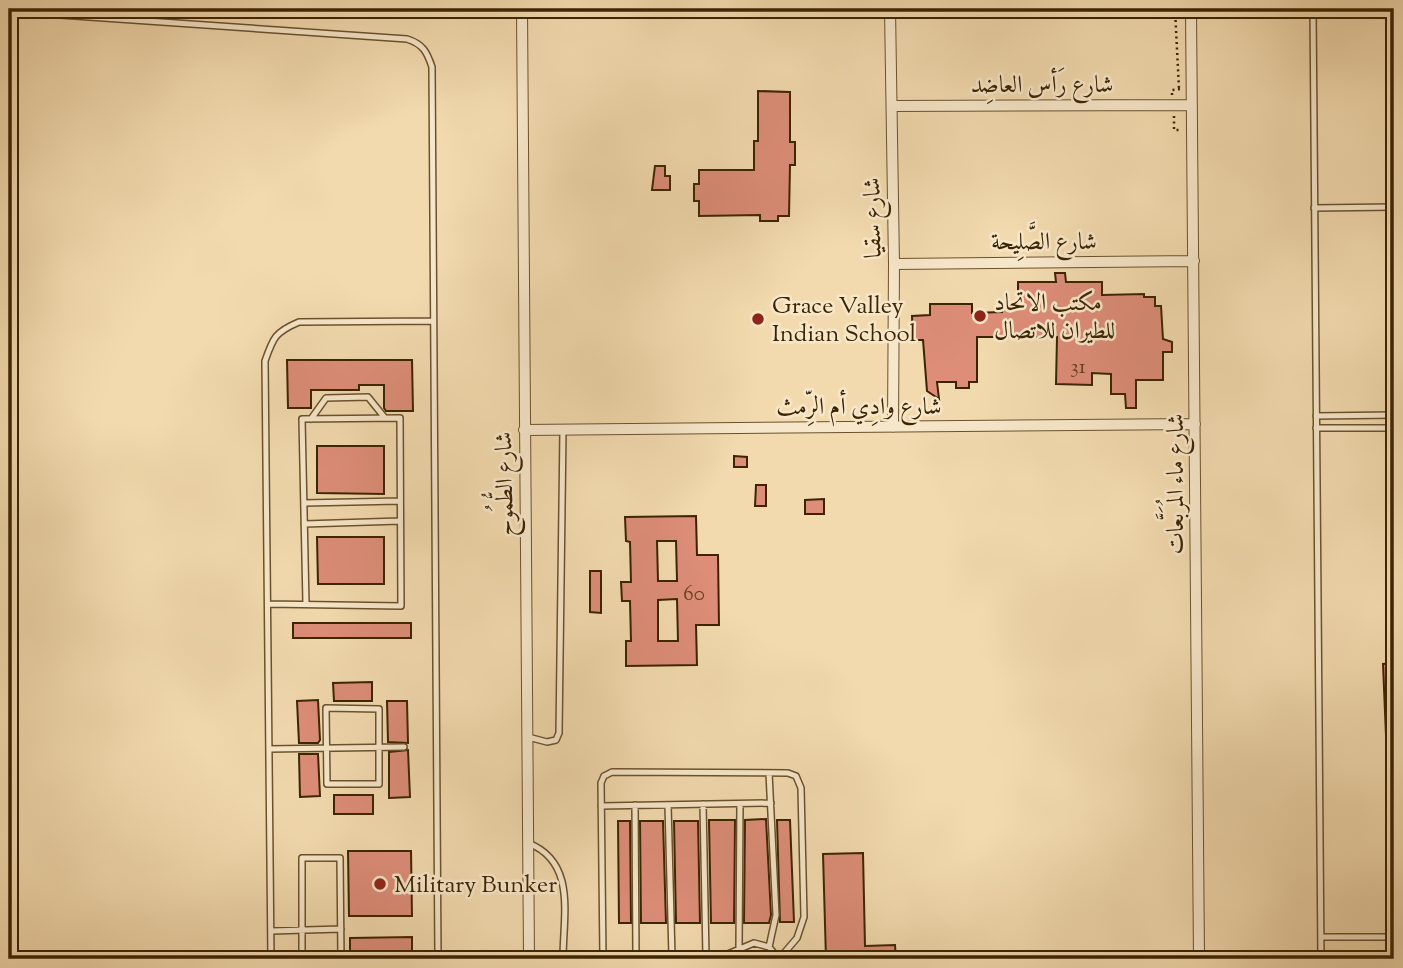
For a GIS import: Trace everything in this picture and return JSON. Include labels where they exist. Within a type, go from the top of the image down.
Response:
[{"type":"street","name":"شارع الطُّمُوح","points":[[522,9],[529,959]]},
{"type":"street","name":"شارع سقيا","points":[[890,9],[894,264],[893,427]]},
{"type":"street","name":"شارع ماء المُرَبَّعات","points":[[1191,9],[1199,959]]},
{"type":"street","name":"شارع رَأس العاضِد","points":[[892,106],[1192,105]]},
{"type":"street","name":"شارع الصَّلِيحة","points":[[894,264],[1194,261]]},
{"type":"street","name":"شارع وادِي أم الرِّمث","points":[[524,430],[1195,424]]},
{"type":"lane","points":[[23,9],[31,13],[407,38],[419,43],[427,52],[432,67],[438,959]]},
{"type":"lane","points":[[1313,9],[1321,959]]},
{"type":"lane","points":[[1314,208],[1394,207]]},
{"type":"lane","points":[[271,959],[265,361],[272,340],[282,329],[299,322],[433,321]]},
{"type":"lane","points":[[311,419],[326,398],[368,397],[384,418]]},
{"type":"lane","points":[[1316,415],[1394,415]]},
{"type":"lane","points":[[268,604],[401,606],[400,418],[302,419],[306,604]]},
{"type":"lane","points":[[1316,428],[1394,428]]},
{"type":"lane","points":[[528,737],[556,740],[558,733],[563,430]]},
{"type":"lane","points":[[304,503],[400,501]]},
{"type":"lane","points":[[304,524],[400,521]]},
{"type":"lane","points":[[326,708],[379,709],[379,784],[327,784],[327,748],[326,708]]},
{"type":"lane","points":[[269,749],[404,747]]},
{"type":"lane","points":[[528,843],[550,856],[562,878],[563,959],[723,957],[754,943],[769,947],[779,959],[797,938],[804,917],[799,779],[792,774],[769,773],[609,772],[604,776],[601,783],[603,958]]},
{"type":"lane","points":[[769,773],[776,915],[769,947]]},
{"type":"lane","points":[[601,806],[771,803]]},
{"type":"lane","points":[[703,804],[706,957]]},
{"type":"lane","points":[[739,948],[740,804]]},
{"type":"lane","points":[[668,805],[672,957]]},
{"type":"lane","points":[[635,806],[636,957]]},
{"type":"lane","points":[[302,959],[302,858],[340,858],[341,959]]},
{"type":"lane","points":[[271,931],[341,929]]},
{"type":"lane","points":[[1321,937],[1394,937]]},
{"type":"path","points":[[1175,9],[1179,89]]},
{"type":"building","points":[[758,91],[790,92],[790,142],[795,142],[795,165],[790,165],[789,216],[778,216],[778,221],[760,221],[760,215],[699,216],[699,201],[694,201],[694,184],[699,184],[699,170],[754,170],[754,141],[758,141]]},
{"type":"building","points":[[655,166],[665,166],[665,176],[670,176],[670,190],[652,190]]},
{"type":"building","points":[[1055,273],[1065,273],[1066,282],[1102,282],[1102,295],[1144,294],[1144,297],[1155,297],[1155,306],[1161,306],[1163,339],[1172,342],[1172,352],[1163,352],[1163,380],[1136,380],[1136,408],[1126,408],[1125,394],[1111,394],[1111,374],[1092,373],[1092,385],[1056,384],[1057,337],[977,337],[977,382],[969,382],[969,388],[956,388],[956,382],[937,382],[939,399],[927,391],[923,340],[913,340],[912,316],[930,315],[930,304],[972,304],[972,313],[1002,312],[1002,305],[1018,305],[1018,282],[1056,282]]},
{"type":"building","points":[[287,360],[412,360],[413,411],[386,411],[384,385],[359,385],[359,390],[311,390],[311,408],[288,408]]},
{"type":"building","points":[[317,446],[384,446],[384,494],[317,493]]},
{"type":"building","points":[[734,456],[747,457],[747,467],[734,467]]},
{"type":"building","points":[[756,485],[766,485],[766,506],[755,506]]},
{"type":"building","points":[[824,499],[824,514],[805,514],[805,500]]},
{"type":"building","points":[[696,516],[697,555],[718,555],[719,625],[696,625],[697,665],[626,666],[626,641],[631,641],[630,601],[622,601],[621,582],[631,582],[630,542],[626,541],[625,517]],"holes":[[[657,541],[676,541],[677,581],[658,581]],[[677,599],[678,641],[658,641],[658,600]]]},
{"type":"building","points":[[317,537],[384,537],[384,584],[318,584]]},
{"type":"building","points":[[590,571],[601,571],[601,613],[590,612]]},
{"type":"building","points":[[293,623],[411,623],[411,638],[293,638]]},
{"type":"building","points":[[1394,663],[1394,736],[1386,736],[1383,664]]},
{"type":"building","points":[[372,682],[372,701],[334,701],[333,683]]},
{"type":"building","points":[[318,700],[320,740],[318,743],[299,743],[297,701]]},
{"type":"building","points":[[387,701],[407,701],[408,743],[388,742]]},
{"type":"building","points":[[408,750],[410,797],[389,798],[389,752]]},
{"type":"building","points":[[299,754],[318,754],[320,796],[300,797]]},
{"type":"building","points":[[334,795],[373,795],[373,814],[334,814]]},
{"type":"building","points":[[766,819],[771,915],[769,923],[744,923],[745,820]]},
{"type":"building","points":[[709,820],[735,820],[734,923],[711,923]]},
{"type":"building","points":[[777,820],[790,820],[794,922],[780,922]]},
{"type":"building","points":[[618,821],[630,821],[631,923],[619,923]]},
{"type":"building","points":[[640,821],[663,821],[666,923],[641,923]]},
{"type":"building","points":[[674,821],[698,821],[700,923],[676,923]]},
{"type":"building","name":"Military Bunker","points":[[348,851],[411,851],[412,916],[349,916]]},
{"type":"building","points":[[863,853],[865,946],[895,945],[896,959],[826,959],[823,854]]},
{"type":"building","name":"Military Bunker","points":[[412,937],[412,959],[350,959],[350,938]]},
{"type":"place","name":"مكتب الاتحاد للطيران للاتصال","points":[[980,316]]},
{"type":"place","name":"Grace Valley Indian School","points":[[758,319]]},
{"type":"place","name":"Military Bunker","points":[[380,884]]}]
